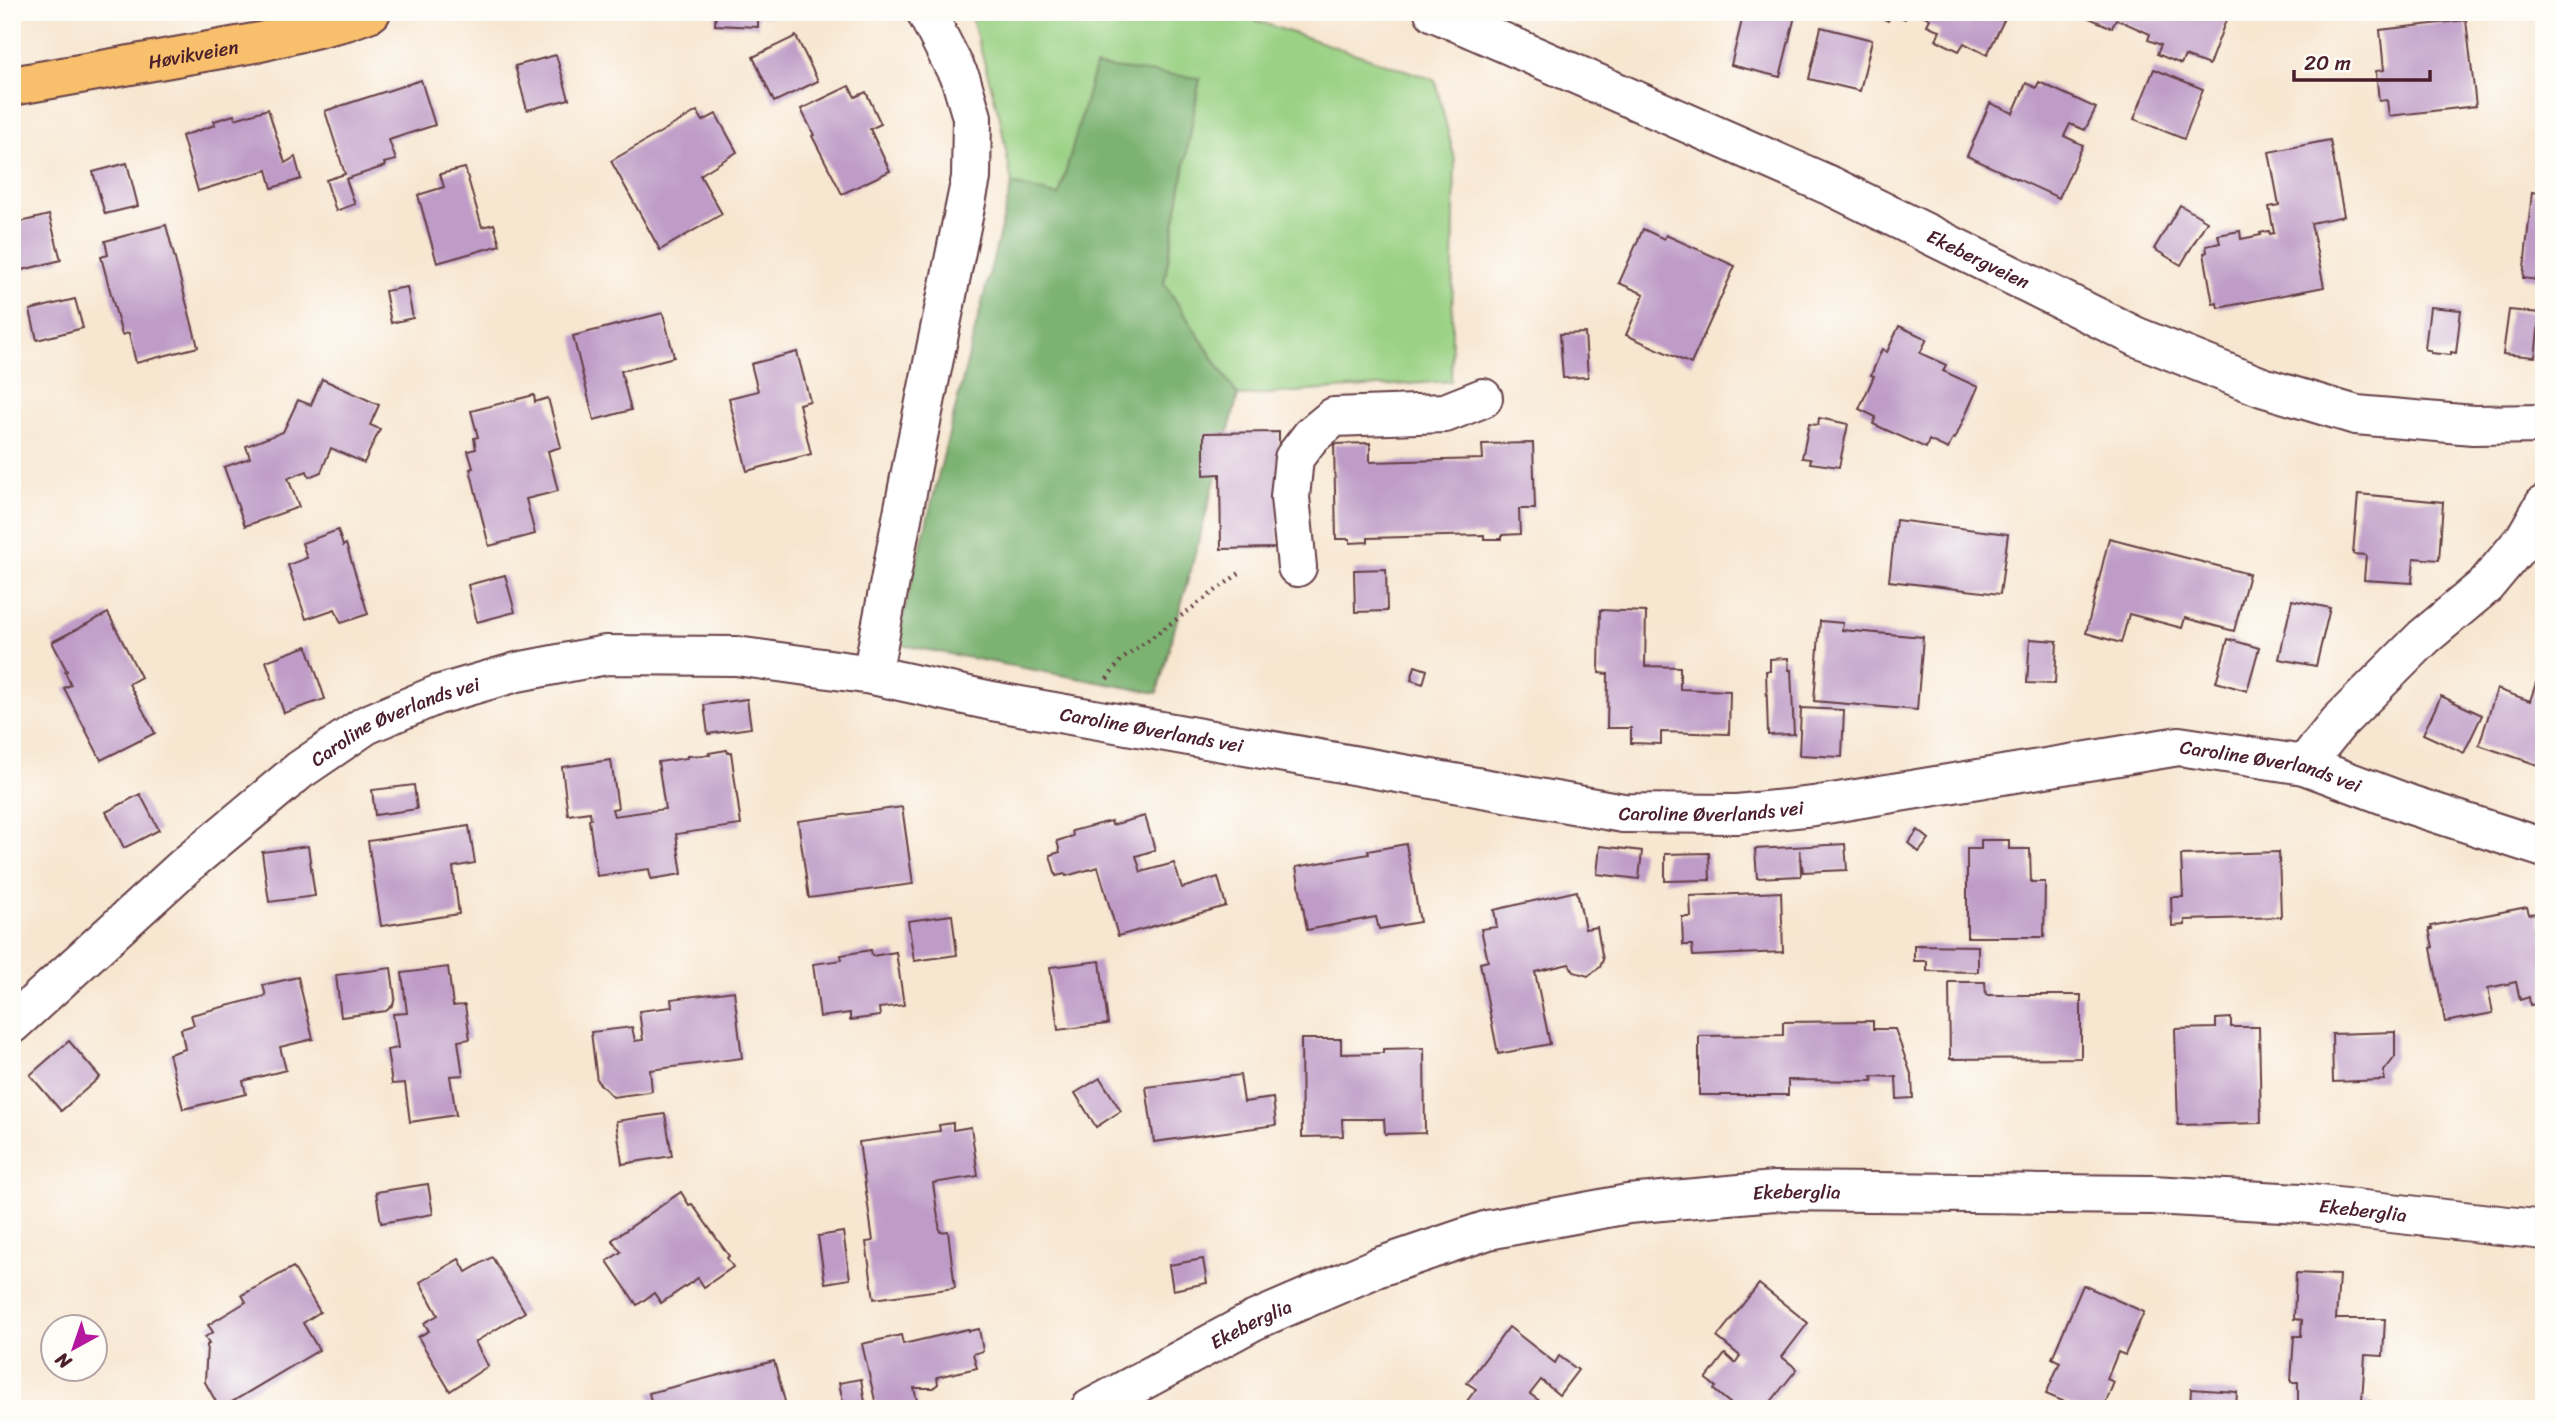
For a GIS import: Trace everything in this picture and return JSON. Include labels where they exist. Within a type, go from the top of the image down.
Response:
[{"type":"main road","name":"Høvikveien","points":[[12,86],[260,42],[346,21],[371,12]]},
{"type":"street","points":[[872,676],[971,178],[972,117],[961,80],[926,12]]},
{"type":"street","name":"Ekebergveien","points":[[1434,12],[1833,187],[2137,337],[2262,387],[2356,415],[2473,425],[2544,424]]},
{"type":"street","points":[[1297,566],[1290,497],[1294,458],[1311,436],[1334,417],[1445,413],[1483,398]]},
{"type":"street","points":[[2304,765],[2339,722],[2424,637],[2485,586],[2525,538],[2544,505]]},
{"type":"street","name":"Caroline Øverlands vei","points":[[12,1024],[185,866],[300,770],[366,724],[437,695],[517,672],[606,655],[736,656],[872,676],[992,701],[1623,813],[1737,814],[1814,806],[2179,746],[2304,765],[2411,805],[2544,848]]},
{"type":"street","name":"Ekeberglia","points":[[1090,1409],[1253,1321],[1376,1268],[1488,1230],[1628,1204],[1774,1191],[2152,1195],[2301,1203],[2544,1230]]},
{"type":"path","points":[[1079,716],[1121,660],[1241,572]]},
{"type":"green space","points":[[977,12],[1230,12],[1435,80],[1455,160],[1451,381],[1238,396],[1164,283],[1200,78],[1059,196],[1012,184],[1000,118],[972,19]]},
{"type":"green space","points":[[1095,66],[1200,78],[1164,283],[1238,396],[1157,693],[896,644],[1012,184],[1059,196]]},
{"type":"building","points":[[716,12],[771,12],[771,17],[758,16],[758,27],[715,25]]},
{"type":"building","points":[[1744,12],[1796,12],[1780,77],[1731,65]]},
{"type":"building","points":[[1870,12],[1908,12],[1905,19],[1892,13],[1888,21]]},
{"type":"building","points":[[1917,12],[2008,12],[1987,55],[1964,43],[1959,51],[1936,40],[1940,31],[1927,25],[1930,19]]},
{"type":"building","points":[[2091,12],[2229,12],[2209,65],[2185,56],[2181,64],[2157,54],[2161,45],[2148,40],[2150,34],[2116,19],[2112,28],[2089,18]]},
{"type":"building","points":[[2466,20],[2476,106],[2389,116],[2387,100],[2379,101],[2376,71],[2384,70],[2380,30]]},
{"type":"building","points":[[1821,27],[1872,40],[1860,91],[1809,79]]},
{"type":"building","points":[[796,36],[818,81],[774,102],[753,57]]},
{"type":"building","points":[[556,55],[569,99],[527,110],[515,66]]},
{"type":"building","points":[[2154,69],[2203,89],[2184,139],[2134,119]]},
{"type":"building","points":[[421,80],[435,125],[389,140],[396,160],[346,179],[355,204],[336,211],[326,180],[345,174],[325,111]]},
{"type":"building","points":[[2039,82],[2096,108],[2085,130],[2070,124],[2064,136],[2083,145],[2059,198],[1967,156],[1990,103],[2013,113],[2026,83],[2036,88]]},
{"type":"building","points":[[849,86],[855,97],[866,92],[881,124],[870,129],[890,171],[842,194],[801,109]]},
{"type":"building","points":[[268,109],[285,163],[295,157],[301,179],[272,188],[267,170],[198,191],[182,136],[215,125],[214,121],[234,115],[235,119]]},
{"type":"building","points":[[697,111],[703,121],[716,114],[737,152],[700,175],[722,214],[660,250],[611,161]]},
{"type":"building","points":[[2330,140],[2344,216],[2311,223],[2324,287],[2218,308],[2217,303],[2213,304],[2204,253],[2207,252],[2206,246],[2220,243],[2218,235],[2240,231],[2241,239],[2269,231],[2270,234],[2274,233],[2269,207],[2279,205],[2269,152]]},
{"type":"building","points":[[127,163],[138,206],[105,214],[93,172]]},
{"type":"building","points":[[465,168],[482,227],[494,224],[500,245],[437,263],[418,195],[444,187],[440,174]]},
{"type":"building","points":[[2532,192],[2544,194],[2544,281],[2523,278]]},
{"type":"building","points":[[2180,205],[2207,221],[2181,265],[2154,249]]},
{"type":"building","points":[[49,215],[61,260],[15,272],[12,262],[12,224]]},
{"type":"building","points":[[166,225],[198,347],[136,363],[129,333],[122,335],[101,257],[108,255],[105,241]]},
{"type":"building","points":[[1643,229],[1664,239],[1666,235],[1735,266],[1691,364],[1626,335],[1644,294],[1619,283]]},
{"type":"building","points":[[407,287],[413,318],[391,323],[385,291]]},
{"type":"building","points":[[75,299],[83,328],[37,340],[30,310]]},
{"type":"building","points":[[2430,307],[2461,310],[2456,353],[2431,353],[2425,349]]},
{"type":"building","points":[[2509,310],[2540,313],[2535,357],[2503,354]]},
{"type":"building","points":[[663,313],[674,357],[621,371],[631,410],[594,420],[573,336]]},
{"type":"building","points":[[1899,326],[1927,339],[1920,353],[1946,365],[1943,371],[1978,387],[1948,449],[1929,440],[1926,448],[1873,424],[1876,417],[1859,409],[1874,376],[1871,375],[1882,349],[1887,352]]},
{"type":"building","points":[[1585,333],[1588,377],[1563,378],[1560,334]]},
{"type":"building","points":[[797,352],[810,401],[799,404],[811,454],[747,471],[729,398],[758,391],[751,364]]},
{"type":"building","points":[[16,358],[19,373],[12,375],[12,359]]},
{"type":"building","points":[[322,379],[379,405],[370,425],[380,429],[364,463],[331,448],[321,472],[309,477],[307,471],[288,478],[299,507],[245,526],[224,467],[250,458],[246,446],[283,432],[298,400],[311,405]]},
{"type":"building","points":[[534,395],[535,402],[548,398],[561,447],[548,451],[558,491],[526,499],[535,534],[489,546],[470,469],[473,468],[468,451],[476,449],[474,438],[478,437],[471,411]]},
{"type":"building","points":[[1819,418],[1848,424],[1839,467],[1810,463],[1811,459],[1802,458],[1809,424],[1818,425]]},
{"type":"building","points":[[1279,432],[1278,548],[1221,549],[1220,474],[1204,475],[1204,433]]},
{"type":"building","points":[[1370,443],[1370,462],[1483,459],[1482,444],[1533,443],[1535,509],[1519,509],[1520,534],[1502,535],[1502,539],[1484,539],[1484,535],[1368,538],[1368,542],[1350,543],[1350,539],[1336,539],[1334,444]]},
{"type":"building","points":[[2358,494],[2443,502],[2439,560],[2414,558],[2412,583],[2364,580],[2366,555],[2353,554]]},
{"type":"building","points":[[1896,520],[2008,534],[2000,594],[1889,581]]},
{"type":"building","points":[[338,530],[343,546],[346,544],[368,614],[341,623],[335,609],[306,619],[288,565],[307,558],[302,543]]},
{"type":"building","points":[[2109,538],[2249,574],[2234,631],[2185,618],[2182,628],[2129,614],[2121,643],[2086,633]]},
{"type":"building","points":[[1386,569],[1387,611],[1355,612],[1354,570]]},
{"type":"building","points":[[505,575],[515,612],[477,622],[468,585]]},
{"type":"building","points":[[2292,600],[2330,608],[2316,666],[2279,659]]},
{"type":"building","points":[[1600,610],[1646,612],[1645,666],[1680,667],[1680,689],[1730,691],[1729,734],[1661,732],[1661,744],[1631,743],[1631,728],[1607,728],[1608,674],[1599,673]]},
{"type":"building","points":[[108,613],[141,677],[129,684],[155,733],[101,760],[64,688],[71,685],[52,642]]},
{"type":"building","points":[[1820,621],[1843,623],[1842,630],[1923,637],[1917,710],[1814,701]]},
{"type":"building","points":[[2030,639],[2057,641],[2055,684],[2027,683]]},
{"type":"building","points":[[2228,639],[2259,648],[2247,691],[2216,682]]},
{"type":"building","points":[[307,646],[325,699],[284,713],[266,661]]},
{"type":"building","points":[[1788,658],[1794,734],[1768,735],[1766,671],[1770,671],[1770,659]]},
{"type":"building","points":[[2543,662],[2544,767],[2479,745],[2497,689],[2530,701]]},
{"type":"building","points":[[1415,666],[1427,670],[1423,684],[1411,680]]},
{"type":"building","points":[[2441,696],[2482,715],[2464,753],[2423,734]]},
{"type":"building","points":[[747,699],[751,728],[708,734],[704,705]]},
{"type":"building","points":[[1801,708],[1844,710],[1842,757],[1799,755]]},
{"type":"building","points":[[727,750],[728,753],[731,752],[741,825],[676,834],[682,874],[651,879],[649,869],[597,876],[590,812],[568,815],[562,767],[611,760],[618,808],[612,809],[614,816],[665,809],[658,762]]},
{"type":"building","points":[[414,785],[417,809],[375,815],[372,790]]},
{"type":"building","points":[[140,794],[159,830],[124,848],[106,812]]},
{"type":"building","points":[[902,807],[913,884],[809,898],[798,821]]},
{"type":"building","points":[[1145,816],[1155,850],[1136,856],[1141,872],[1174,863],[1182,888],[1218,877],[1226,906],[1118,936],[1098,867],[1056,876],[1050,855],[1060,852],[1057,841],[1073,836],[1072,831],[1111,821],[1112,825]]},
{"type":"building","points":[[469,826],[475,863],[453,867],[459,914],[381,926],[368,841]]},
{"type":"building","points":[[1918,830],[1929,839],[1919,852],[1908,843]]},
{"type":"building","points":[[1981,840],[2009,840],[2009,849],[2030,849],[2031,882],[2045,882],[2044,937],[1967,937],[1967,849],[1981,849]]},
{"type":"building","points":[[1406,844],[1420,922],[1379,929],[1376,917],[1307,930],[1296,867],[1369,854],[1368,851]]},
{"type":"building","points":[[1845,844],[1847,870],[1803,872],[1800,850],[1801,876],[1757,878],[1755,849]]},
{"type":"building","points":[[308,846],[315,896],[269,902],[262,852]]},
{"type":"building","points":[[1600,846],[1642,851],[1639,879],[1597,874]]},
{"type":"building","points":[[2279,852],[2281,917],[2185,920],[2185,925],[2172,926],[2171,897],[2183,897],[2181,855]]},
{"type":"building","points":[[1709,853],[1710,880],[1665,881],[1665,854]]},
{"type":"building","points":[[1577,891],[1585,929],[1597,927],[1603,960],[1600,967],[1588,976],[1574,972],[1569,964],[1535,972],[1550,1044],[1498,1054],[1480,963],[1488,961],[1481,929],[1497,927],[1494,910]]},
{"type":"building","points":[[1781,892],[1783,952],[1693,956],[1692,945],[1683,945],[1682,917],[1691,917],[1690,896]]},
{"type":"building","points":[[2527,907],[2529,914],[2537,913],[2540,927],[2544,926],[2544,1003],[2530,1005],[2529,997],[2520,1000],[2516,982],[2488,988],[2493,1013],[2445,1022],[2431,948],[2431,926]]},
{"type":"building","points":[[952,915],[957,955],[914,961],[908,921]]},
{"type":"building","points":[[1914,945],[1978,946],[1978,972],[1927,971],[1927,961],[1914,961]]},
{"type":"building","points":[[871,950],[872,956],[896,952],[904,1005],[879,1008],[880,1016],[850,1020],[850,1013],[820,1017],[813,964],[842,960],[841,955]]},
{"type":"building","points":[[1100,961],[1108,1024],[1058,1030],[1050,967]]},
{"type":"building","points":[[448,967],[453,1006],[465,1005],[470,1039],[458,1041],[463,1075],[450,1076],[456,1115],[410,1122],[405,1083],[392,1084],[387,1050],[398,1048],[393,1014],[407,1013],[402,973]]},
{"type":"building","points":[[391,968],[395,997],[393,1005],[386,1011],[341,1017],[336,975]]},
{"type":"building","points":[[298,977],[313,1039],[280,1047],[286,1070],[243,1081],[246,1094],[183,1109],[169,1054],[185,1049],[181,1029],[194,1025],[191,1015],[266,996],[263,985]]},
{"type":"building","points":[[1949,982],[1985,982],[1986,995],[2081,995],[2081,1058],[1950,1059]]},
{"type":"building","points":[[734,991],[742,1058],[650,1070],[652,1091],[649,1092],[613,1097],[597,1081],[591,1032],[632,1027],[635,1041],[643,1040],[639,1011],[672,1007],[671,999]]},
{"type":"building","points":[[2231,1018],[2231,1027],[2259,1027],[2261,1123],[2178,1125],[2175,1029],[2216,1028],[2216,1019]]},
{"type":"building","points":[[1873,1021],[1873,1029],[1895,1029],[1912,1077],[1913,1098],[1897,1099],[1896,1077],[1872,1076],[1873,1081],[1788,1080],[1788,1095],[1699,1095],[1699,1036],[1783,1035],[1783,1022]]},
{"type":"building","points":[[2395,1032],[2395,1057],[2384,1071],[2384,1080],[2333,1082],[2332,1034]]},
{"type":"building","points":[[1301,1039],[1341,1039],[1341,1054],[1424,1048],[1425,1133],[1385,1134],[1384,1119],[1342,1119],[1343,1136],[1302,1137]]},
{"type":"building","points":[[69,1041],[100,1077],[61,1111],[30,1075]]},
{"type":"building","points":[[1240,1075],[1244,1102],[1273,1098],[1276,1125],[1154,1142],[1146,1087]]},
{"type":"building","points":[[1100,1078],[1121,1111],[1096,1127],[1075,1093]]},
{"type":"building","points":[[665,1114],[672,1156],[622,1164],[616,1121]]},
{"type":"building","points":[[953,1123],[953,1130],[971,1127],[978,1176],[933,1183],[940,1232],[948,1231],[955,1288],[874,1299],[866,1242],[873,1241],[859,1142],[940,1131],[939,1125]]},
{"type":"building","points":[[428,1184],[433,1214],[381,1223],[376,1192]]},
{"type":"building","points":[[681,1192],[729,1256],[727,1258],[733,1267],[704,1287],[698,1278],[661,1303],[654,1293],[637,1305],[607,1261],[621,1252],[612,1240]]},
{"type":"building","points":[[843,1232],[850,1279],[825,1283],[818,1236]]},
{"type":"building","points":[[492,1257],[525,1312],[475,1342],[488,1366],[450,1391],[418,1337],[429,1331],[424,1323],[438,1315],[420,1282],[459,1259],[466,1272]]},
{"type":"building","points":[[1203,1259],[1207,1283],[1173,1290],[1169,1265]]},
{"type":"building","points":[[293,1267],[320,1312],[303,1323],[319,1350],[220,1409],[205,1382],[209,1344],[205,1337],[213,1332],[208,1325],[246,1302],[242,1295]]},
{"type":"building","points":[[2296,1273],[2339,1275],[2336,1319],[2385,1319],[2383,1356],[2365,1355],[2362,1401],[2370,1401],[2369,1409],[2298,1409],[2298,1382],[2291,1382],[2294,1336],[2301,1336],[2302,1320],[2294,1319]]},
{"type":"building","points":[[1759,1284],[1808,1323],[1782,1357],[1797,1369],[1765,1409],[1737,1409],[1714,1390],[1716,1387],[1706,1379],[1725,1354],[1735,1363],[1740,1356],[1717,1337]]},
{"type":"building","points":[[2083,1285],[2144,1312],[2125,1355],[2118,1352],[2107,1379],[2114,1382],[2103,1409],[2081,1409],[2046,1394],[2060,1362],[2052,1358]]},
{"type":"building","points":[[1509,1327],[1555,1363],[1559,1356],[1578,1370],[1559,1395],[1541,1380],[1530,1394],[1551,1409],[1461,1409],[1476,1389],[1467,1383]]},
{"type":"building","points":[[968,1329],[979,1329],[983,1351],[973,1354],[977,1368],[937,1377],[938,1384],[933,1388],[914,1388],[918,1405],[901,1409],[877,1409],[862,1344],[901,1335],[903,1344]]},
{"type":"building","points":[[774,1361],[787,1409],[653,1409],[649,1393]]},
{"type":"building","points":[[861,1379],[865,1402],[844,1406],[839,1383]]},
{"type":"building","points":[[2191,1389],[2237,1392],[2236,1409],[2190,1409]]},
{"type":"building","points":[[1269,1402],[1294,1408],[1294,1409],[1264,1409]]}]
